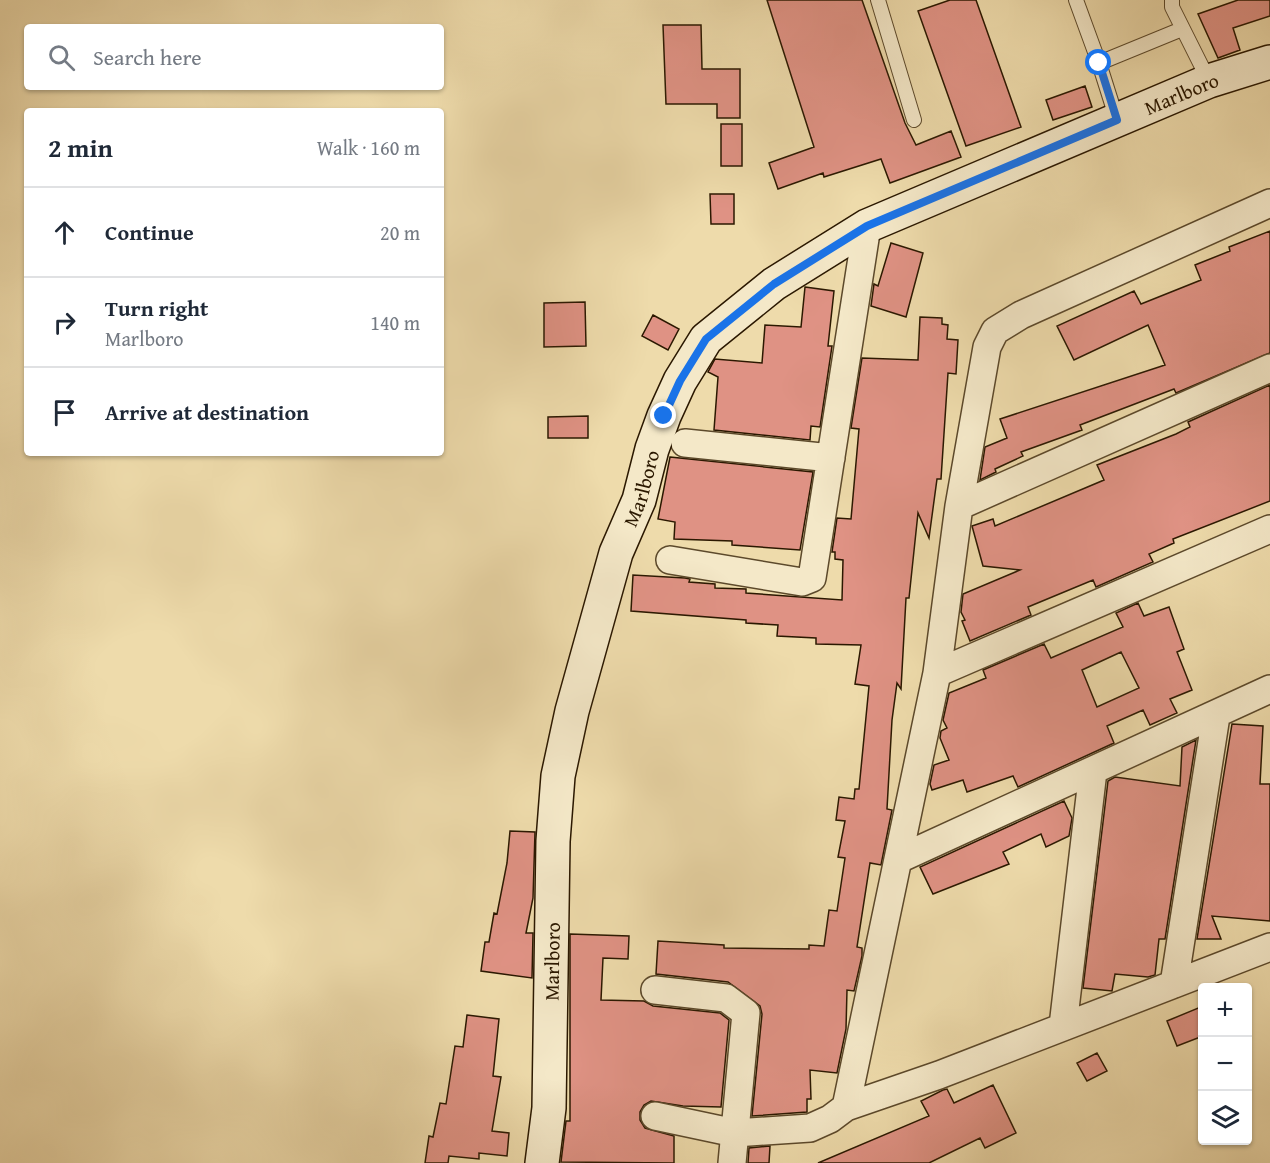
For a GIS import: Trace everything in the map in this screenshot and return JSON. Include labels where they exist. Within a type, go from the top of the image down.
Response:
[{"type":"street","name":"Marlboro","points":[[542,1163],[549,1108],[553,841],[558,776],[597,617],[616,553],[639,500],[652,449],[680,381],[706,339],[774,284],[867,226],[1209,81],[1270,62]]},
{"type":"street","points":[[846,1107],[937,673],[959,506],[987,347],[995,331],[1022,315],[1270,203]]},
{"type":"street","points":[[670,560],[802,582],[812,578],[867,226]]},
{"type":"street","points":[[959,506],[1270,368]]},
{"type":"street","points":[[685,442],[831,458]]},
{"type":"street","points":[[937,673],[1270,529]]},
{"type":"street","points":[[899,859],[1216,716],[1270,689]]},
{"type":"street","points":[[1174,984],[1216,716]]},
{"type":"street","points":[[1064,1026],[1093,771]]},
{"type":"street","points":[[655,1116],[735,1133],[810,1128],[830,1119],[846,1107],[939,1075],[1270,947]]},
{"type":"street","points":[[655,990],[726,998],[746,1013],[732,1163]]},
{"type":"lane","points":[[878,0],[914,120]]},
{"type":"lane","points":[[1076,0],[1117,120]]},
{"type":"lane","points":[[1172,0],[1172,7],[1182,29],[1209,81]]},
{"type":"lane","points":[[1099,63],[1182,29]]},
{"type":"building","points":[[767,0],[862,0],[905,123],[916,145],[951,131],[961,157],[890,183],[881,159],[824,177],[823,173],[778,189],[769,163],[814,147]]},
{"type":"building","points":[[950,0],[976,0],[1021,127],[966,146],[918,11]]},
{"type":"building","points":[[1238,0],[1270,0],[1270,16],[1233,28],[1240,50],[1218,58],[1198,14]]},
{"type":"building","points":[[663,25],[701,25],[702,69],[740,69],[740,118],[717,118],[717,104],[666,104]]},
{"type":"building","points":[[1085,86],[1092,107],[1053,120],[1046,100]]},
{"type":"building","points":[[721,124],[742,124],[742,166],[721,166]]},
{"type":"building","points":[[710,194],[734,194],[734,224],[711,224]]},
{"type":"building","points":[[1270,231],[1270,353],[1176,393],[1174,389],[1080,425],[1082,430],[1021,452],[1023,456],[995,469],[996,472],[980,480],[985,447],[1007,438],[1000,419],[1165,365],[1148,325],[1074,360],[1057,326],[1134,291],[1141,304],[1201,280],[1195,265],[1230,251],[1229,247]]},
{"type":"building","points":[[891,243],[923,253],[906,317],[871,306],[874,284],[878,286]]},
{"type":"building","points":[[805,287],[834,291],[828,346],[832,346],[820,427],[811,426],[810,440],[714,430],[718,377],[708,372],[715,359],[762,363],[765,325],[801,327]]},
{"type":"building","points":[[585,302],[586,346],[544,347],[544,303]]},
{"type":"building","points":[[653,315],[679,329],[668,350],[642,336]]},
{"type":"building","points":[[920,317],[942,318],[942,324],[948,325],[947,339],[958,340],[956,374],[948,373],[941,479],[937,479],[929,538],[918,513],[909,598],[906,598],[901,689],[897,683],[892,720],[887,809],[892,810],[881,865],[870,863],[857,947],[862,948],[862,956],[854,991],[847,990],[846,1029],[837,1073],[810,1070],[811,1099],[807,1099],[807,1112],[752,1116],[762,1014],[760,1006],[728,982],[656,974],[658,941],[724,945],[724,948],[809,949],[809,945],[824,946],[829,910],[837,911],[845,858],[838,857],[845,821],[836,820],[839,797],[854,799],[855,789],[859,789],[869,686],[855,684],[861,645],[816,644],[816,638],[777,636],[778,625],[746,623],[746,620],[631,611],[633,575],[685,578],[690,579],[689,582],[715,584],[715,588],[746,589],[746,593],[842,600],[843,560],[835,559],[835,552],[832,552],[837,518],[851,519],[859,429],[851,428],[862,358],[918,360]]},
{"type":"building","points":[[1270,385],[1270,501],[1173,539],[1174,543],[1149,554],[1153,562],[1096,587],[1093,580],[1028,607],[1031,615],[970,641],[962,621],[965,620],[961,612],[963,594],[1020,570],[983,566],[972,526],[993,519],[995,526],[1104,480],[1097,465],[1176,434],[1190,427],[1188,422]]},
{"type":"building","points":[[588,416],[588,438],[548,438],[548,417]]},
{"type":"building","points":[[670,457],[813,472],[800,550],[732,545],[732,541],[674,539],[675,522],[658,519]]},
{"type":"building","points":[[1138,603],[1144,616],[1169,607],[1184,649],[1177,652],[1192,690],[1170,699],[1177,713],[1150,725],[1143,710],[1107,726],[1114,743],[1018,787],[1013,776],[967,792],[963,780],[932,790],[930,784],[934,765],[949,760],[940,738],[941,731],[947,728],[943,720],[949,693],[986,678],[983,670],[1044,644],[1051,658],[1123,627],[1116,613]],"holes":[[[1121,652],[1139,688],[1097,707],[1082,670]]]},
{"type":"building","points":[[1232,724],[1263,726],[1260,784],[1270,784],[1270,921],[1212,916],[1221,939],[1197,939]]},
{"type":"building","points":[[1196,740],[1165,939],[1159,939],[1155,975],[1148,977],[1115,974],[1112,991],[1083,988],[1108,781],[1115,777],[1180,786],[1182,747]]},
{"type":"building","points":[[1064,801],[1072,818],[1069,836],[1046,847],[1041,834],[1003,852],[1009,864],[933,894],[920,867]]},
{"type":"building","points":[[510,831],[535,832],[533,898],[526,933],[533,933],[532,978],[481,971],[485,942],[489,942],[494,913],[497,914],[507,863]]},
{"type":"building","points":[[570,934],[629,936],[628,959],[603,958],[601,1000],[644,1001],[653,1006],[720,1013],[729,1020],[721,1107],[683,1106],[651,1101],[644,1105],[640,1112],[640,1120],[645,1128],[674,1136],[674,1163],[561,1162],[566,1121],[570,1121]]},
{"type":"building","points":[[1198,1008],[1198,1038],[1177,1046],[1167,1021]]},
{"type":"building","points":[[467,1015],[499,1019],[493,1076],[501,1077],[492,1131],[509,1133],[507,1156],[479,1153],[479,1159],[449,1156],[448,1163],[425,1163],[429,1136],[433,1137],[440,1103],[446,1104],[455,1046],[463,1047]]},
{"type":"building","points":[[1097,1053],[1107,1071],[1087,1081],[1077,1063]]},
{"type":"building","points":[[993,1085],[1016,1133],[985,1148],[980,1138],[929,1163],[818,1163],[929,1116],[921,1101],[943,1090],[947,1089],[954,1103]]},
{"type":"building","points":[[770,1146],[769,1163],[748,1163],[749,1148]]},
{"type":"route","points":[[664,416],[680,381],[706,339],[774,284],[867,226],[1117,120],[1099,63]]}]
